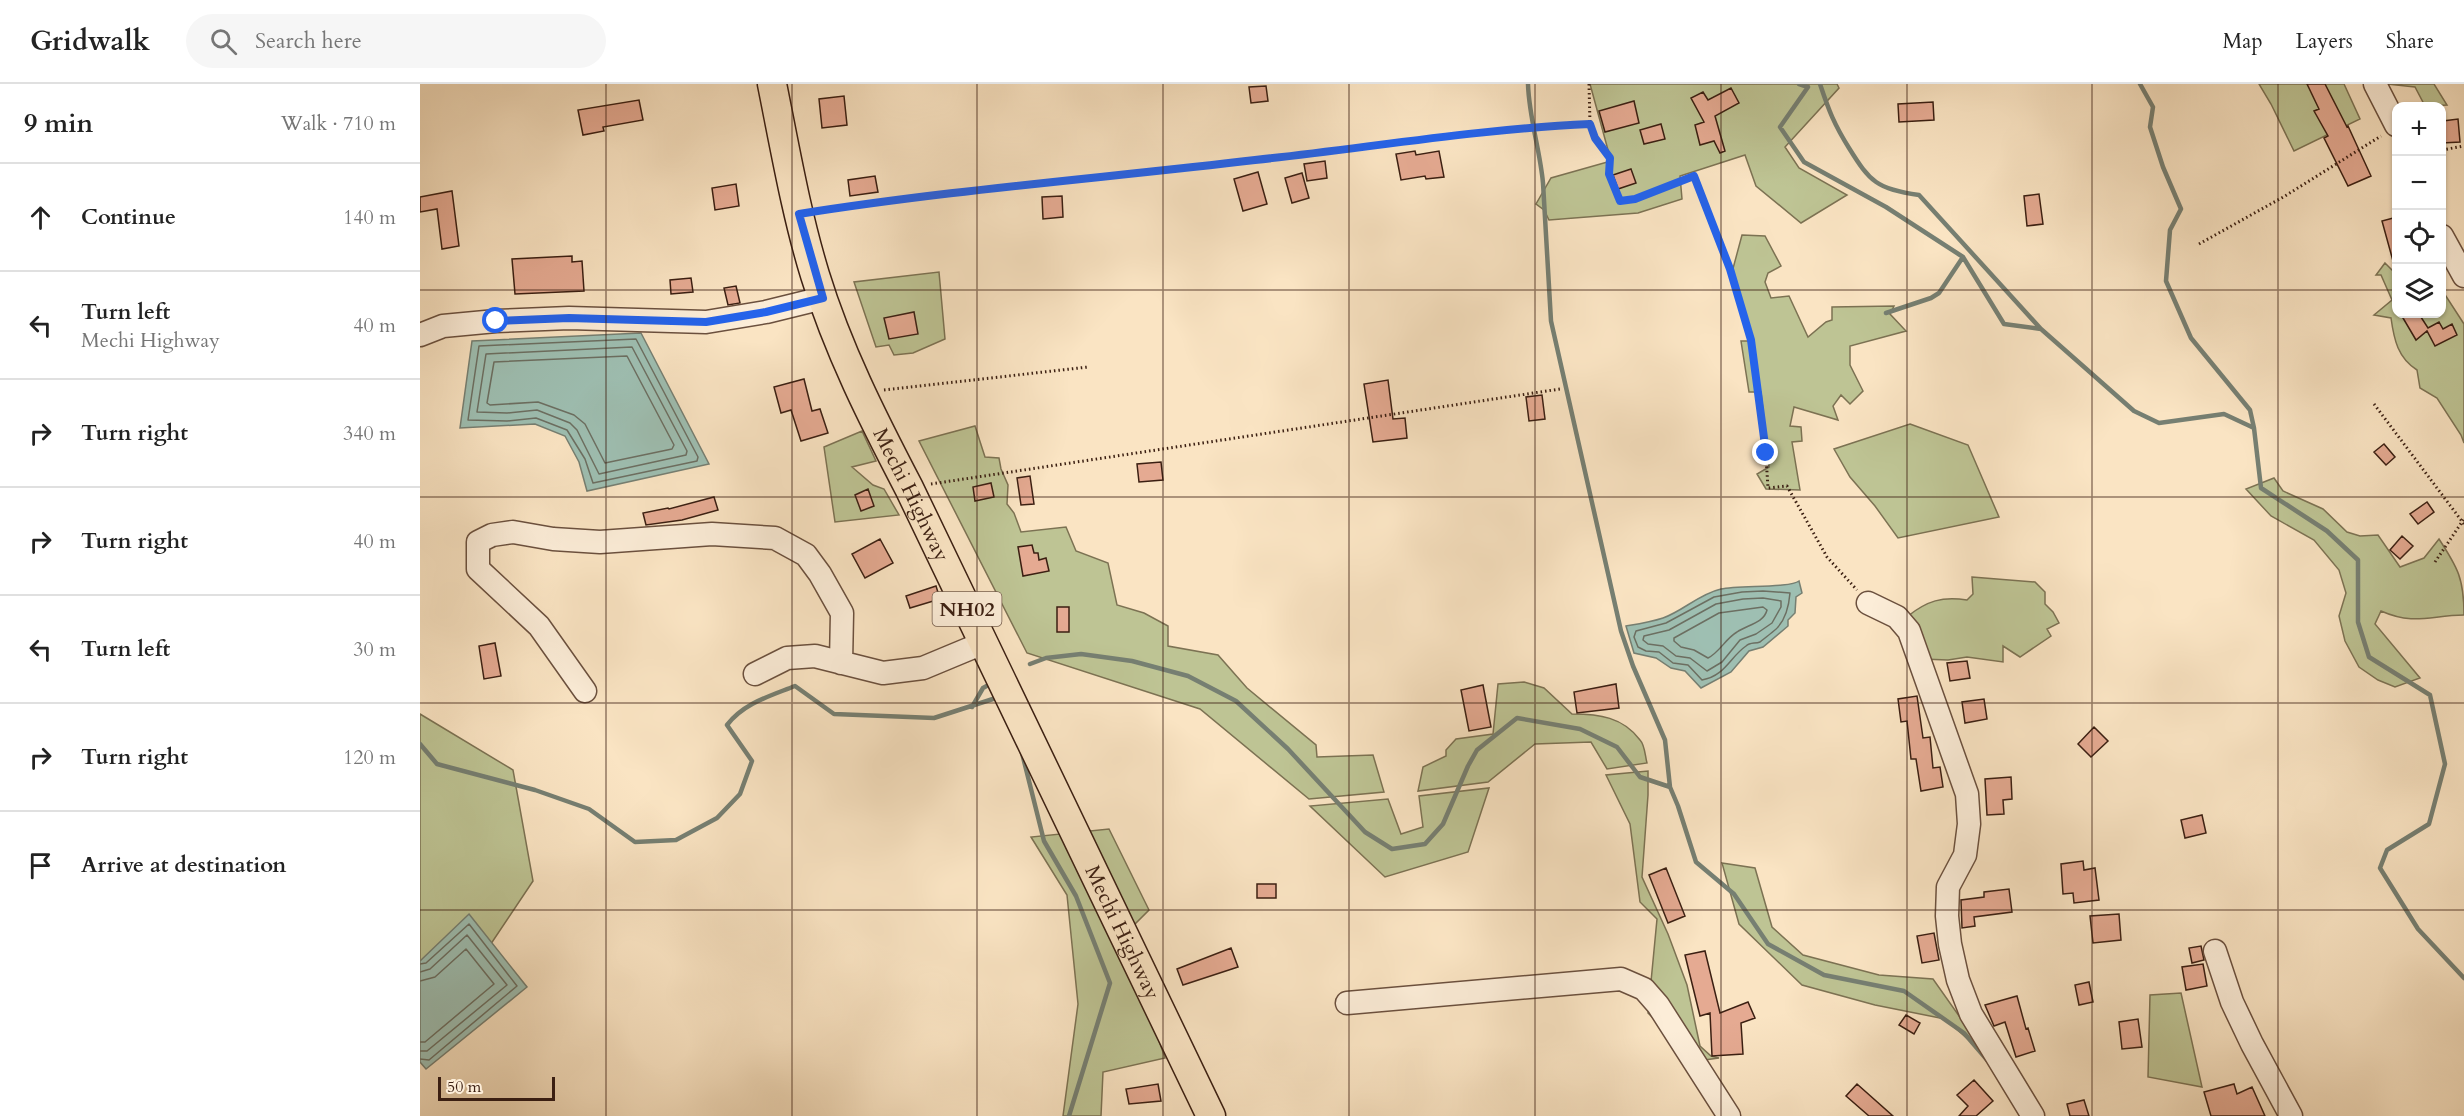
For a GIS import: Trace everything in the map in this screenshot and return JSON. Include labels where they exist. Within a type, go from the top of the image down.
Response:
[{"type":"main road","name":"Mechi Highway","points":[[772,84],[799,214],[823,298],[860,393],[909,488],[1211,1116]]},
{"type":"street","points":[[2374,84],[2391,129]]},
{"type":"street","points":[[2446,243],[2464,276]]},
{"type":"street","points":[[420,335],[443,326],[496,321],[569,318],[706,322],[766,312],[823,298]]},
{"type":"street","points":[[585,691],[539,626],[478,570],[478,542],[492,535],[513,532],[553,539],[600,542],[712,534],[776,538],[806,555],[820,574],[842,613],[841,663]]},
{"type":"street","points":[[1868,603],[1897,618],[1909,631],[1967,794],[1969,824],[1965,855],[1948,887],[1947,916],[1950,944],[1958,980],[1971,1014],[2033,1116]]},
{"type":"street","points":[[755,674],[787,658],[815,656],[882,673],[923,668],[983,643]]},
{"type":"street","points":[[2215,951],[2232,1002],[2291,1116]]},
{"type":"street","points":[[1347,1003],[1621,979],[1644,989],[1658,1005],[1729,1116]]},
{"type":"path","points":[[1589,84],[1590,124],[1595,138],[1610,158],[1609,174],[1620,201],[1635,199],[1694,176],[1730,269],[1751,340],[1761,402],[1768,488],[1787,486],[1827,557],[1868,603]]},
{"type":"path","points":[[799,214],[897,198],[1254,160],[1538,126],[1590,124]]},
{"type":"path","points":[[2199,244],[2285,196],[2391,129]]},
{"type":"path","points":[[2446,149],[2464,146]]},
{"type":"path","points":[[860,393],[1088,367]]},
{"type":"path","points":[[909,488],[1560,389]]},
{"type":"path","points":[[2374,404],[2463,521],[2435,562]]},
{"type":"green space","points":[[1590,84],[1837,84],[1839,88],[1785,147],[1799,168],[1847,195],[1801,223],[1756,186],[1745,155],[1680,176],[1682,199],[1638,213],[1549,220],[1544,210],[1536,204],[1551,178],[1611,161]]},
{"type":"green space","points":[[2259,84],[2344,84],[2360,119],[2294,151]]},
{"type":"green space","points":[[2387,84],[2434,84],[2445,102],[2423,102],[2415,87]]},
{"type":"green space","points":[[1742,235],[1765,236],[1781,266],[1768,273],[1765,282],[1771,298],[1789,296],[1808,337],[1826,322],[1832,320],[1832,307],[1894,306],[1890,314],[1906,331],[1850,346],[1850,365],[1863,391],[1850,404],[1841,395],[1833,406],[1838,420],[1794,407],[1790,426],[1801,427],[1802,441],[1792,442],[1800,490],[1766,489],[1757,474],[1769,467],[1761,392],[1749,392],[1741,341],[1749,341],[1731,276]]},
{"type":"green space","points":[[2385,263],[2392,270],[2392,300],[2381,275],[2376,275]]},
{"type":"green space","points":[[939,272],[945,339],[913,353],[894,355],[889,345],[876,347],[854,282]]},
{"type":"green space","points":[[2446,296],[2464,324],[2464,443],[2437,398],[2420,388],[2417,370],[2405,360],[2398,348],[2391,318],[2374,315],[2392,300],[2392,318],[2446,318]]},
{"type":"green space","points":[[1910,424],[1968,445],[1999,517],[1898,538],[1850,477],[1834,449]]},
{"type":"green space","points":[[975,426],[985,457],[999,458],[1008,485],[1007,504],[1014,513],[1021,532],[1066,527],[1076,551],[1108,563],[1117,605],[1144,613],[1168,626],[1168,646],[1218,655],[1247,688],[1316,745],[1317,757],[1373,755],[1384,792],[1309,799],[1200,709],[1027,653],[919,441]]},
{"type":"green space","points":[[862,431],[876,461],[852,467],[873,485],[884,489],[899,515],[835,522],[824,447]]},
{"type":"green space","points":[[2274,478],[2283,491],[2323,509],[2347,532],[2360,536],[2378,535],[2400,567],[2424,558],[2439,539],[2459,574],[2464,615],[2414,619],[2381,611],[2375,624],[2420,678],[2395,687],[2378,680],[2359,667],[2345,641],[2339,616],[2346,593],[2339,570],[2314,540],[2271,516],[2246,489]]},
{"type":"green space","points":[[1972,577],[2035,582],[2045,592],[2045,604],[2059,623],[2047,629],[2051,636],[2020,657],[2003,646],[2003,662],[1967,657],[1948,660],[1922,659],[1908,616],[1942,599],[1967,600],[1973,594]]},
{"type":"green space","points":[[1524,682],[1544,688],[1572,714],[1610,718],[1626,726],[1642,742],[1647,763],[1607,769],[1591,742],[1535,744],[1488,782],[1418,791],[1423,767],[1446,756],[1446,750],[1456,739],[1493,734],[1498,684]]},
{"type":"green space","points":[[420,714],[513,770],[533,881],[458,993],[420,1034]]},
{"type":"green space","points":[[1648,771],[1642,877],[1668,934],[1687,985],[1700,1046],[1711,1056],[1719,1058],[1697,1061],[1648,1013],[1657,919],[1640,902],[1630,824],[1606,775]]},
{"type":"green space","points":[[1489,788],[1468,852],[1385,877],[1310,806],[1388,799],[1401,834],[1423,827],[1419,796]]},
{"type":"green space","points":[[1109,829],[1149,910],[1123,936],[1165,1058],[1103,1072],[1101,1116],[1063,1116],[1078,1004],[1067,895],[1031,837]]},
{"type":"green space","points":[[1722,863],[1755,868],[1772,927],[1803,955],[1879,975],[1933,979],[1988,1057],[1945,1019],[1875,1005],[1802,985],[1739,924]]},
{"type":"green space","points":[[2181,993],[2202,1087],[2148,1077],[2150,995]]},
{"type":"water","points":[[641,333],[709,464],[587,491],[579,462],[565,436],[535,424],[460,428],[472,341]]},
{"type":"water","points":[[1799,581],[1802,593],[1796,597],[1795,613],[1788,620],[1788,626],[1763,647],[1749,651],[1731,672],[1701,688],[1685,671],[1671,668],[1656,658],[1634,653],[1626,626],[1663,618],[1713,591],[1739,587],[1785,585]]},
{"type":"water","points":[[469,914],[527,987],[426,1069],[420,1062],[420,961]]},
{"type":"building","points":[[2307,84],[2325,84],[2371,176],[2348,186],[2324,138],[2328,136],[2314,111],[2319,109]]},
{"type":"building","points":[[1266,86],[1268,101],[1251,103],[1249,87]]},
{"type":"building","points":[[1731,88],[1739,103],[1715,116],[1725,151],[1720,153],[1714,141],[1700,145],[1695,125],[1704,122],[1691,98],[1703,92],[1708,100]]},
{"type":"building","points":[[844,96],[847,125],[822,128],[819,99]]},
{"type":"building","points":[[639,100],[643,120],[603,127],[604,131],[583,135],[578,110]]},
{"type":"building","points":[[1634,101],[1639,123],[1605,132],[1599,111]]},
{"type":"building","points":[[1933,102],[1934,120],[1899,122],[1898,104]]},
{"type":"building","points":[[2458,119],[2460,142],[2446,143],[2446,121]]},
{"type":"building","points":[[1661,124],[1665,139],[1644,144],[1640,130]]},
{"type":"building","points":[[1415,151],[1416,155],[1439,151],[1444,177],[1426,179],[1425,176],[1401,180],[1396,154]]},
{"type":"building","points":[[1325,161],[1327,178],[1307,181],[1304,164]]},
{"type":"building","points":[[1631,169],[1636,183],[1618,189],[1613,175]]},
{"type":"building","points":[[1258,172],[1267,204],[1243,211],[1234,179]]},
{"type":"building","points":[[1302,173],[1309,198],[1292,203],[1285,178]]},
{"type":"building","points":[[875,176],[878,192],[850,196],[848,180]]},
{"type":"building","points":[[736,184],[739,206],[715,210],[712,188]]},
{"type":"building","points":[[452,191],[459,246],[442,249],[437,209],[420,212],[420,197]]},
{"type":"building","points":[[2039,194],[2043,224],[2027,226],[2024,196]]},
{"type":"building","points":[[1062,196],[1063,217],[1043,219],[1042,197]]},
{"type":"building","points":[[2392,218],[2392,257],[2382,221]]},
{"type":"building","points":[[572,256],[572,262],[582,261],[584,291],[515,294],[512,259]]},
{"type":"building","points":[[691,278],[693,292],[671,294],[670,280]]},
{"type":"building","points":[[736,286],[740,303],[728,305],[724,288]]},
{"type":"building","points":[[914,312],[918,334],[889,339],[884,318]]},
{"type":"building","points":[[2403,318],[2422,318],[2428,328],[2439,322],[2443,329],[2452,324],[2457,335],[2435,346],[2427,331],[2416,340]]},
{"type":"building","points":[[804,379],[812,411],[820,409],[828,433],[801,441],[791,410],[781,413],[774,387]]},
{"type":"building","points":[[1388,380],[1393,419],[1405,418],[1407,438],[1373,442],[1364,384]]},
{"type":"building","points":[[1542,395],[1545,419],[1529,421],[1526,397]]},
{"type":"building","points":[[2384,444],[2395,457],[2386,465],[2374,452]]},
{"type":"building","points":[[1161,462],[1163,480],[1139,482],[1137,464]]},
{"type":"building","points":[[1030,476],[1034,504],[1021,505],[1017,478]]},
{"type":"building","points":[[991,483],[994,497],[975,501],[973,487]]},
{"type":"building","points":[[868,489],[874,506],[861,511],[855,495]]},
{"type":"building","points":[[714,497],[718,510],[682,520],[646,525],[643,513],[669,509]]},
{"type":"building","points":[[2427,502],[2434,512],[2418,524],[2410,514]]},
{"type":"building","points":[[2402,536],[2413,546],[2400,559],[2390,550]]},
{"type":"building","points":[[880,539],[893,563],[865,578],[852,554]]},
{"type":"building","points":[[1032,545],[1034,553],[1038,553],[1039,560],[1046,558],[1049,571],[1023,576],[1018,547]]},
{"type":"building","points":[[936,586],[940,599],[910,608],[906,596]]},
{"type":"building","points":[[1057,607],[1069,607],[1069,632],[1057,632]]},
{"type":"building","points":[[495,643],[501,676],[484,679],[479,646]]},
{"type":"building","points":[[1967,661],[1970,678],[1950,681],[1947,663]]},
{"type":"building","points":[[1616,684],[1619,708],[1577,713],[1574,692]]},
{"type":"building","points":[[1483,685],[1491,727],[1469,731],[1461,690]]},
{"type":"building","points":[[1917,696],[1923,738],[1930,737],[1933,768],[1940,767],[1943,787],[1921,791],[1916,759],[1911,759],[1907,721],[1901,722],[1898,699]]},
{"type":"building","points":[[1984,699],[1987,719],[1965,723],[1962,702]]},
{"type":"building","points":[[2094,727],[2108,741],[2091,757],[2078,744]]},
{"type":"building","points":[[2011,777],[2012,799],[2003,800],[2004,814],[1987,815],[1985,779]]},
{"type":"building","points":[[2202,815],[2206,833],[2185,838],[2181,820]]},
{"type":"building","points":[[2083,861],[2084,870],[2095,868],[2099,900],[2074,903],[2073,893],[2063,894],[2061,864]]},
{"type":"building","points":[[1666,868],[1685,916],[1668,923],[1649,875]]},
{"type":"building","points":[[1257,884],[1276,884],[1276,898],[1257,898]]},
{"type":"building","points":[[2009,889],[2012,912],[1974,917],[1975,926],[1962,928],[1961,900],[1984,897],[1984,892]]},
{"type":"building","points":[[2119,914],[2121,940],[2093,943],[2090,916]]},
{"type":"building","points":[[1934,933],[1939,960],[1922,963],[1917,936]]},
{"type":"building","points":[[2201,946],[2204,960],[2192,963],[2189,948]]},
{"type":"building","points":[[1231,948],[1238,967],[1183,985],[1177,969]]},
{"type":"building","points":[[1705,951],[1720,1013],[1748,1002],[1755,1018],[1741,1023],[1743,1054],[1712,1056],[1710,1013],[1700,1016],[1685,955]]},
{"type":"building","points":[[2203,964],[2207,986],[2186,990],[2182,967]]},
{"type":"building","points":[[2089,982],[2093,1002],[2079,1005],[2075,985]]},
{"type":"building","points":[[2017,996],[2035,1051],[2016,1057],[2005,1022],[1994,1026],[1985,1005]]},
{"type":"building","points":[[1906,1015],[1920,1023],[1914,1034],[1899,1025]]},
{"type":"building","points":[[2138,1019],[2142,1047],[2122,1049],[2119,1022]]},
{"type":"building","points":[[1974,1080],[1993,1101],[1976,1116],[1959,1116],[1968,1106],[1957,1095]]},
{"type":"building","points":[[1158,1084],[1161,1101],[1129,1104],[1126,1089]]},
{"type":"building","points":[[1857,1084],[1893,1116],[1869,1116],[1846,1096]]},
{"type":"building","points":[[2234,1084],[2237,1094],[2252,1087],[2265,1116],[2211,1116],[2204,1092]]},
{"type":"building","points":[[2084,1100],[2089,1116],[2070,1116],[2067,1104]]},
{"type":"waterway","points":[[1528,84],[1543,183],[1551,321],[1621,631],[1633,666],[1665,740],[1670,787]]},
{"type":"waterway","points":[[1799,84],[1808,87],[1780,127],[1804,162],[1886,207],[1963,257],[2004,324],[2041,329],[2134,411],[2159,423],[2224,414],[2254,428],[2261,488],[2327,531],[2358,560],[2358,622],[2369,657],[2430,695],[2445,764],[2429,824],[2387,850],[2380,868],[2418,929],[2464,978]]},
{"type":"waterway","points":[[1820,84],[1839,132],[1869,176],[1893,190],[1919,195],[2041,329]]},
{"type":"waterway","points":[[2140,84],[2153,107],[2150,127],[2163,167],[2181,209],[2170,230],[2166,281],[2191,338],[2250,410],[2254,428]]},
{"type":"waterway","points":[[1886,313],[1931,298],[1939,293],[1963,257]]},
{"type":"waterway","points":[[1030,664],[1046,658],[1081,654],[1132,661],[1188,676],[1236,701],[1288,749],[1365,832],[1392,849],[1425,844],[1443,824],[1477,750],[1517,718],[1580,729],[1617,747],[1640,777],[1670,787],[1696,862],[1734,894],[1768,944],[1824,975],[1904,991],[1964,1033],[1988,1061]]},
{"type":"waterway","points":[[972,707],[983,688],[992,683]]},
{"type":"waterway","points":[[420,744],[437,764],[535,790],[589,809],[635,842],[676,840],[717,818],[740,794],[752,761],[727,725],[741,711],[767,697],[795,686],[834,714],[934,718],[996,698],[998,702]]},
{"type":"waterway","points":[[1022,753],[1044,841],[1076,896],[1110,983],[1069,1116]]},
{"type":"route","points":[[496,321],[569,318],[644,322],[706,322],[766,312],[823,298],[799,214],[897,198],[1254,160],[1538,126],[1590,124],[1595,138],[1610,158],[1609,174],[1620,201],[1656,192],[1694,176],[1730,269],[1751,340],[1766,453]]}]
